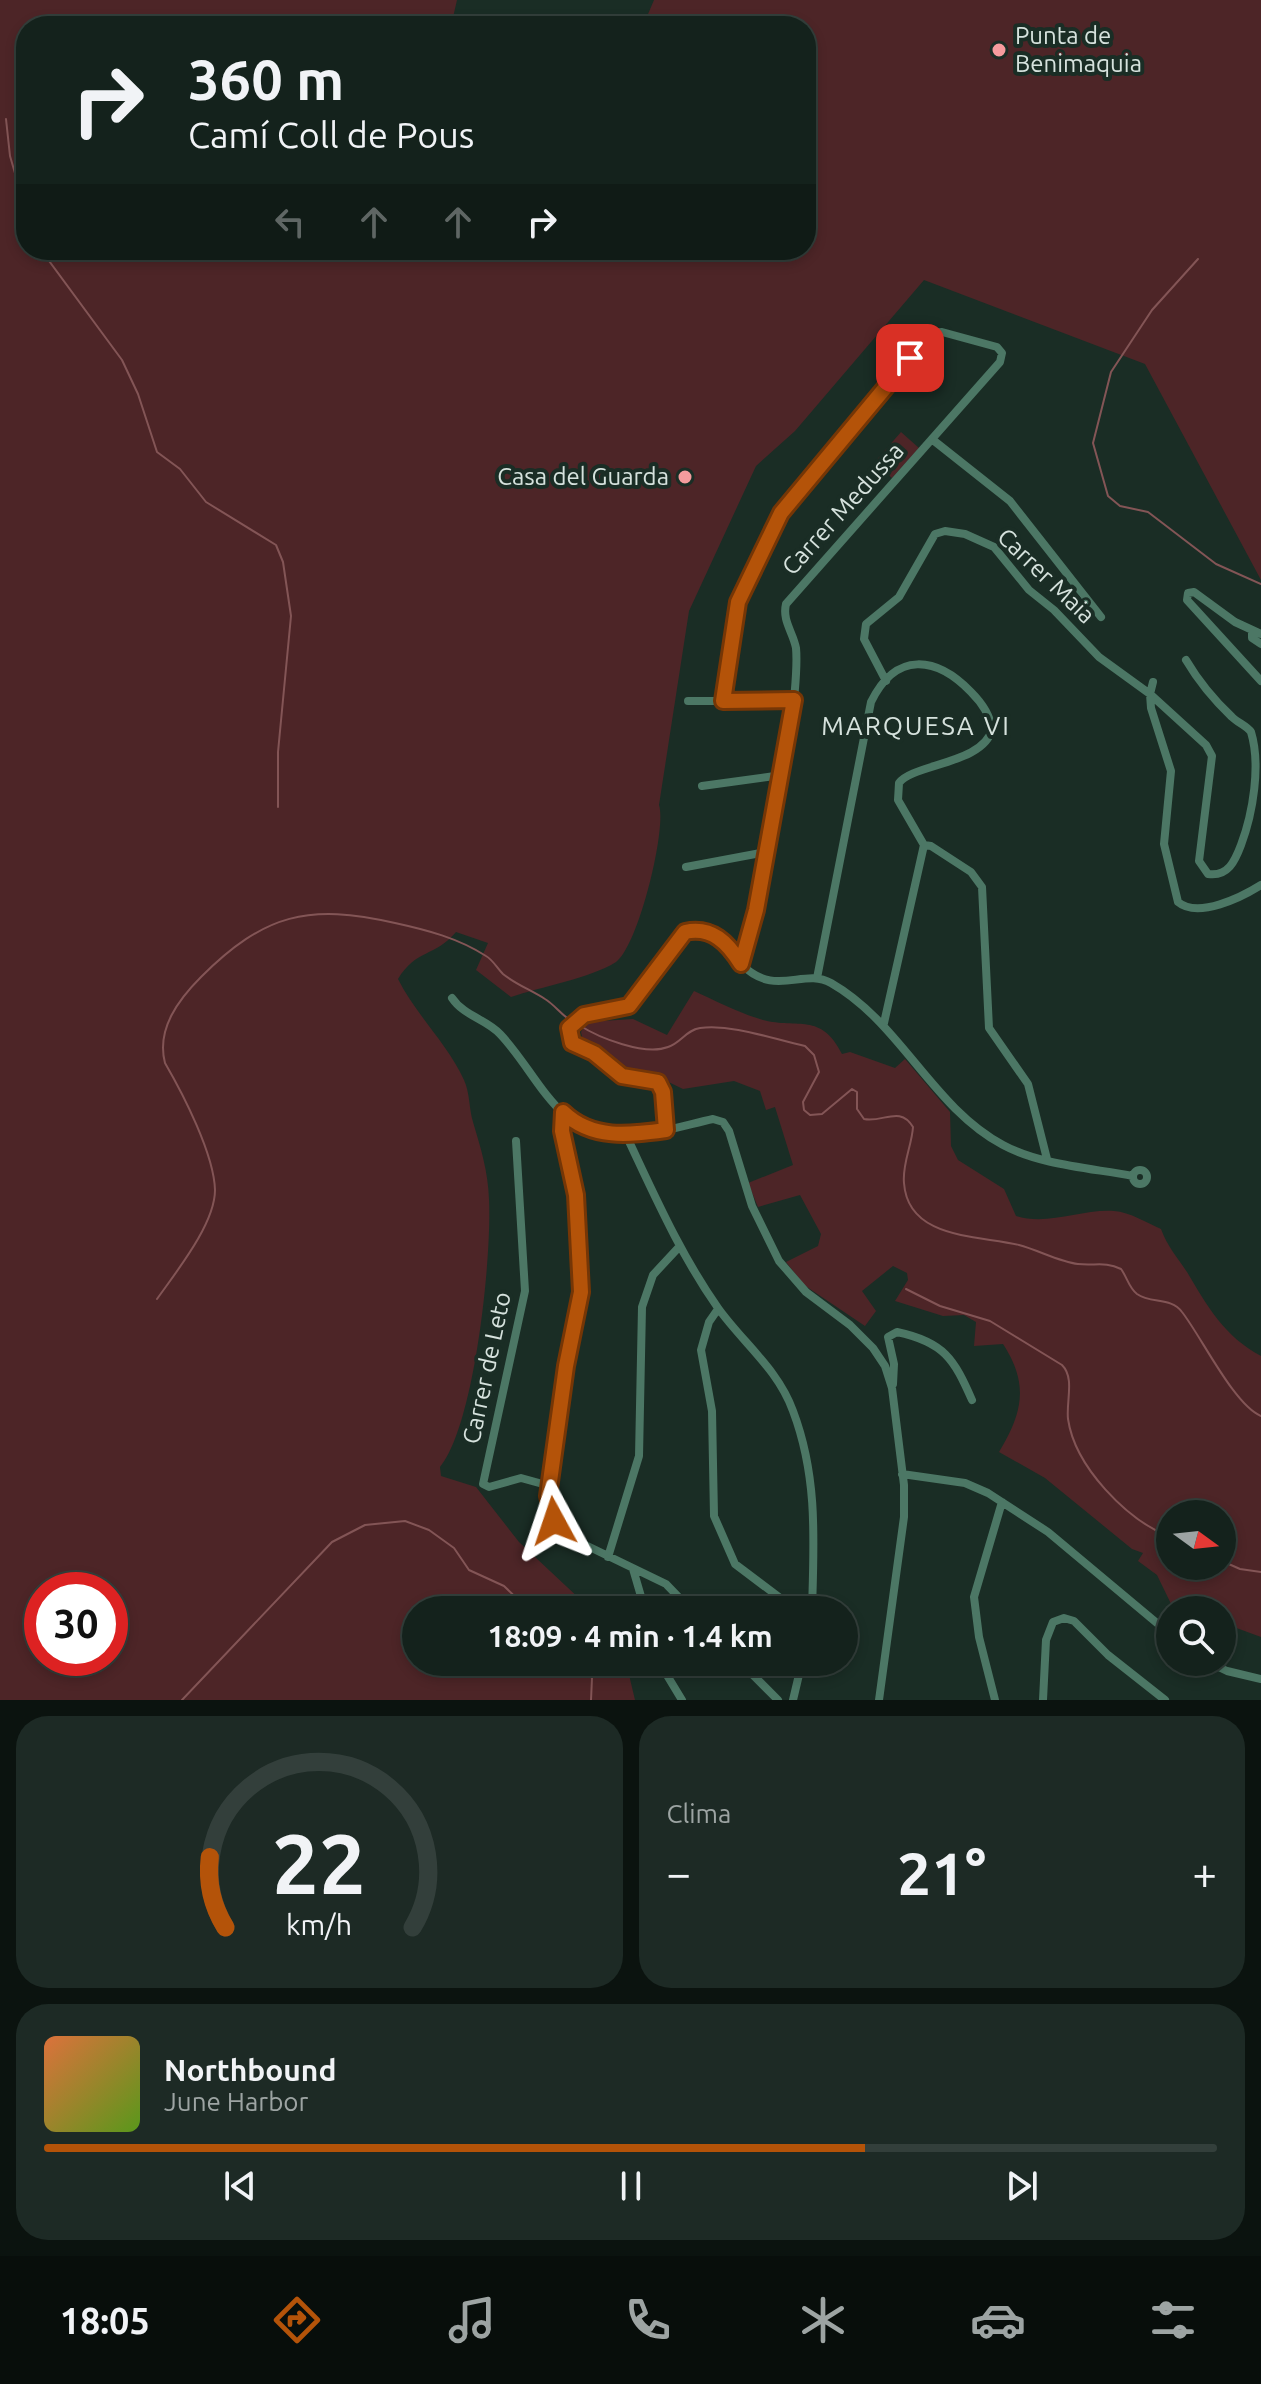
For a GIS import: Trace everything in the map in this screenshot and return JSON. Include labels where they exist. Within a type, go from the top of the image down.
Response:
[{"type":"street","name":"Carrer Medussa","points":[[723,701],[738,602],[781,513],[794,494],[932,333],[942,332],[999,348],[1000,362],[819,571],[788,600],[784,614],[796,648],[794,700],[756,910],[741,964]]},
{"type":"street","name":"Carrer Medussa","points":[[933,440],[1010,501],[1101,617]]},
{"type":"street","name":"Carrer Maia","points":[[886,681],[866,646],[864,626],[899,597],[933,537],[945,531],[974,537],[994,547],[1029,590],[1058,613],[1099,657],[1150,694]]},
{"type":"street","points":[[1261,644],[1252,638],[1257,632],[1194,592],[1188,593],[1187,600],[1261,681]]},
{"type":"street","points":[[1150,694],[1206,745],[1212,756],[1199,861],[1208,874],[1222,873],[1234,861],[1245,834],[1260,779],[1260,757],[1250,730],[1213,698],[1186,660]]},
{"type":"street","points":[[817,978],[870,705],[886,681],[910,664],[936,667],[968,689],[990,719],[992,729],[986,742],[940,767],[908,775],[899,783],[898,800],[924,845],[884,1023]]},
{"type":"street","points":[[1153,682],[1151,708],[1171,771],[1164,844],[1178,902],[1186,907],[1213,905],[1261,885]]},
{"type":"street","points":[[688,701],[794,700]]},
{"type":"street","points":[[702,786],[782,775]]},
{"type":"street","points":[[924,845],[931,846],[971,872],[982,887],[989,1028],[1028,1084],[1047,1159]]},
{"type":"street","points":[[686,867],[766,852]]},
{"type":"street","points":[[666,1130],[663,1092],[658,1082],[616,1072],[598,1055],[572,1043],[567,1034],[570,1025],[584,1015],[629,1006],[685,932],[703,932],[722,939],[741,964],[772,982],[817,978],[842,989],[884,1023],[946,1097],[976,1127],[1011,1149],[1133,1176]]},
{"type":"street","points":[[452,998],[461,1009],[499,1032],[563,1112],[592,1130],[626,1135],[713,1119],[725,1124],[752,1206],[779,1261],[806,1292],[850,1325],[873,1348],[885,1366],[892,1388],[904,1517],[879,1700]]},
{"type":"street","points":[[563,1112],[562,1131],[576,1195],[581,1292],[566,1366],[548,1506],[554,1521],[573,1539],[666,1584],[678,1596]]},
{"type":"street","points":[[626,1135],[679,1247],[718,1309],[776,1377],[797,1422],[809,1462],[814,1499],[812,1596]]},
{"type":"street","name":"Carrer de Leto","points":[[516,1141],[525,1291],[483,1484],[489,1487],[524,1478],[550,1486]]},
{"type":"street","points":[[608,1557],[639,1456],[642,1307],[653,1275],[679,1247]]},
{"type":"street","points":[[718,1309],[706,1328],[701,1350],[712,1411],[714,1516],[735,1564],[777,1596]]},
{"type":"street","points":[[892,1388],[894,1364],[888,1337],[897,1332],[912,1336],[950,1357],[972,1400]]},
{"type":"street","points":[[902,1474],[965,1483],[1002,1502],[1048,1532],[1156,1622]]},
{"type":"street","points":[[995,1700],[979,1637],[974,1597],[1002,1502]]},
{"type":"street","points":[[633,1569],[641,1596]]},
{"type":"street","points":[[1043,1700],[1048,1633],[1053,1622],[1064,1618],[1074,1621],[1112,1659],[1165,1700]]},
{"type":"street","points":[[1236,1673],[1261,1679]]},
{"type":"street","points":[[667,1676],[682,1700]]},
{"type":"street","points":[[754,1676],[778,1700]]},
{"type":"street","points":[[793,1700],[799,1676]]},
{"type":"shaded area","points":[[0,0],[457,0],[453,16],[16,16],[16,260],[816,260],[816,16],[647,16],[654,0],[1261,0],[1261,580],[1145,364],[924,280],[795,431],[756,466],[689,611],[659,805],[655,861],[641,912],[624,952],[606,968],[511,997],[476,970],[488,943],[456,932],[441,946],[412,963],[398,979],[464,1080],[488,1189],[488,1259],[479,1339],[463,1415],[452,1446],[440,1467],[441,1476],[476,1487],[519,1542],[577,1596],[402,1596],[402,1676],[629,1676],[635,1700],[0,1700]]},
{"type":"shaded area","points":[[901,432],[919,448],[892,478],[874,463]]},
{"type":"shaded area","points":[[694,991],[763,1020],[817,1027],[826,1032],[842,1054],[850,1052],[895,1068],[905,1059],[950,1112],[951,1146],[958,1160],[1004,1189],[1016,1216],[1040,1219],[1114,1211],[1161,1229],[1218,1320],[1237,1340],[1261,1356],[1261,1637],[1236,1628],[1236,1596],[1167,1596],[1159,1580],[1236,1580],[1236,1500],[1156,1500],[1156,1574],[1138,1561],[1143,1553],[1132,1549],[1045,1478],[999,1452],[1013,1424],[1020,1398],[1017,1372],[1003,1344],[974,1346],[976,1322],[964,1315],[943,1316],[895,1301],[908,1280],[907,1273],[893,1266],[862,1291],[876,1311],[865,1326],[804,1285],[786,1262],[818,1246],[821,1234],[800,1195],[758,1207],[748,1183],[793,1165],[775,1107],[766,1110],[760,1091],[734,1081],[683,1089],[652,1074],[624,1071],[583,1041],[581,1032],[587,1022],[633,1019],[667,1035]]},
{"type":"waterway","points":[[6,119],[16,177]]},
{"type":"waterway","points":[[1198,259],[1152,310],[1111,372],[1093,443],[1108,496],[1120,506],[1148,512],[1216,564],[1261,584]]},
{"type":"waterway","points":[[48,260],[122,360],[138,394],[157,452],[180,469],[206,502],[276,545],[283,562],[291,616],[278,752],[278,807]]},
{"type":"waterway","points":[[157,1299],[202,1232],[209,1218],[215,1190],[203,1142],[165,1063],[164,1038],[171,1016],[185,995],[201,977],[246,939],[267,927],[312,915],[365,917],[419,929],[453,939],[486,956],[508,978],[545,999],[573,1022]]},
{"type":"waterway","points":[[579,1025],[610,1040],[647,1049],[668,1047],[695,1029],[713,1027],[805,1046],[814,1055],[819,1072],[803,1102],[804,1110],[810,1115],[822,1114],[852,1089],[857,1092],[857,1109],[864,1119],[897,1116],[903,1117],[913,1127],[904,1183],[908,1202],[918,1215],[948,1232],[1019,1245],[1071,1263],[1105,1264],[1121,1269],[1137,1294],[1167,1302],[1182,1312],[1229,1385],[1261,1416]]},
{"type":"waterway","points":[[906,1289],[940,1306],[990,1321],[1062,1365],[1069,1383],[1068,1419],[1081,1455],[1106,1490],[1137,1518],[1156,1530]]},
{"type":"waterway","points":[[182,1700],[332,1542],[365,1525],[405,1521],[429,1530],[454,1548],[469,1570],[504,1586],[514,1596]]},
{"type":"waterway","points":[[1236,1567],[1261,1572]]},
{"type":"waterway","points":[[590,1676],[591,1700]]},
{"type":"place","name":"Punta de Benimaquia","points":[[999,50]]},
{"type":"place","name":"Casa del Guarda","points":[[685,477]]},
{"type":"district","name":"MARQUESA VI","points":[[916,726]]},
{"type":"route","points":[[554,1521],[550,1516],[548,1496],[566,1366],[581,1292],[576,1195],[562,1131],[563,1112],[584,1127],[609,1134],[621,1136],[666,1130],[663,1092],[656,1080],[618,1074],[598,1055],[572,1043],[567,1034],[574,1020],[584,1015],[619,1011],[629,1006],[685,932],[703,932],[722,939],[741,964],[756,910],[794,700],[723,701],[738,602],[789,501],[910,358]]}]
